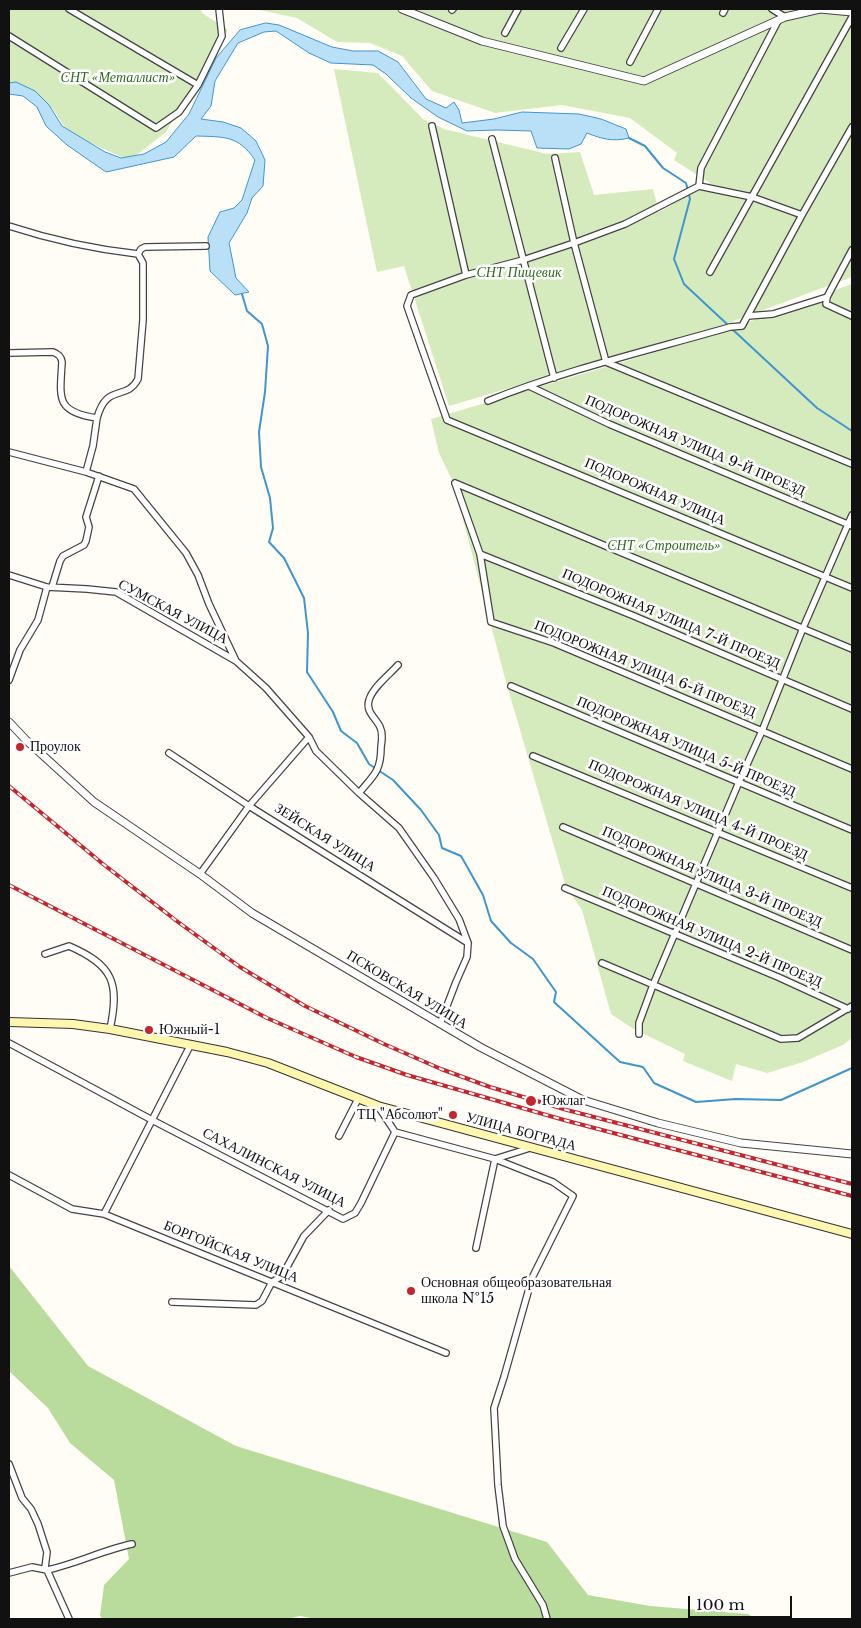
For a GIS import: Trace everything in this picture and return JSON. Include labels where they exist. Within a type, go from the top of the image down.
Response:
[{"type":"main road","name":"УЛИЦА БОГРАДА","points":[[9,1022],[73,1024],[110,1029],[191,1044],[268,1063],[378,1106],[852,1234]]},
{"type":"street","points":[[69,9],[198,85]]},
{"type":"street","points":[[9,36],[156,128],[179,112],[198,85],[222,36],[219,9]]},
{"type":"street","points":[[402,9],[482,41],[644,81],[781,19],[820,10],[852,12]]},
{"type":"street","points":[[505,33],[518,9]]},
{"type":"street","points":[[562,48],[584,9]]},
{"type":"street","points":[[630,62],[658,9]]},
{"type":"street","points":[[772,9],[781,19]]},
{"type":"street","points":[[710,272],[852,16]]},
{"type":"street","points":[[699,186],[700,168],[781,19]]},
{"type":"street","points":[[432,126],[466,275],[523,260],[625,224],[699,186],[752,197],[802,215]]},
{"type":"street","points":[[488,401],[606,362],[730,327],[742,326],[852,128]]},
{"type":"street","points":[[492,139],[554,378]]},
{"type":"street","points":[[555,158],[574,243],[606,362]]},
{"type":"street","points":[[9,226],[80,246],[138,254]]},
{"type":"street","points":[[138,254],[145,247],[206,246]]},
{"type":"street","points":[[852,250],[827,297],[826,304],[852,316]]},
{"type":"street","points":[[86,472],[93,446],[96,418],[104,400],[113,394],[129,390],[138,379],[143,320],[143,262],[138,254]]},
{"type":"street","name":"ПОДОРОЖНАЯ УЛИЦА","points":[[466,275],[411,295],[407,306],[447,420],[852,588]]},
{"type":"street","points":[[748,316],[773,314],[827,297]]},
{"type":"street","points":[[9,353],[53,352],[57,354],[61,357],[62,362],[62,401],[65,408],[71,412],[96,418]]},
{"type":"street","points":[[606,362],[852,464]]},
{"type":"street","name":"ПОДОРОЖНАЯ УЛИЦА 9-Й ПРОЕЗД","points":[[529,386],[609,424],[850,525]]},
{"type":"street","points":[[9,452],[86,472],[134,489],[186,553],[198,575],[209,604],[236,661],[266,688],[309,737],[316,751],[359,793],[399,828],[434,878],[454,911],[468,943],[467,957],[440,1024]]},
{"type":"street","points":[[9,680],[20,650],[38,620],[60,560],[63,556],[84,545],[86,541],[88,527],[86,516],[99,476]]},
{"type":"street","points":[[480,554],[455,482],[852,649]]},
{"type":"street","points":[[639,1034],[639,1023],[653,985],[738,782],[762,731],[803,628],[850,525],[852,515]]},
{"type":"street","name":"ПОДОРОЖНАЯ УЛИЦА 7-Й ПРОЕЗД","points":[[480,554],[643,620],[852,709]]},
{"type":"street","name":"ПОДОРОЖНАЯ УЛИЦА 6-Й ПРОЕЗД","points":[[480,554],[490,622],[554,643],[852,769]]},
{"type":"street","name":"СУМСКАЯ УЛИЦА","points":[[9,575],[50,587],[88,588],[116,592],[236,661]]},
{"type":"street","points":[[359,793],[375,775],[381,761],[382,733],[380,726],[368,710],[368,701],[374,691],[398,665]]},
{"type":"street","name":"ПОДОРОЖНАЯ УЛИЦА 5-Й ПРОЕЗД","points":[[511,686],[852,830]]},
{"type":"street","name":"ПСКОВСКАЯ УЛИЦА","points":[[9,722],[94,802],[200,874],[260,918],[480,1047],[583,1100],[658,1123],[742,1143],[852,1154]]},
{"type":"street","points":[[200,874],[249,806],[309,737]]},
{"type":"street","name":"ЗЕЙСКАЯ УЛИЦА","points":[[168,753],[468,943]]},
{"type":"street","name":"ПОДОРОЖНАЯ УЛИЦА 4-Й ПРОЕЗД","points":[[533,756],[852,888]]},
{"type":"street","name":"ПОДОРОЖНАЯ УЛИЦА 3-Й ПРОЕЗД","points":[[562,827],[852,950]]},
{"type":"street","name":"ПОДОРОЖНАЯ УЛИЦА 2-Й ПРОЕЗД","points":[[566,888],[850,1007]]},
{"type":"street","points":[[45,954],[69,946],[96,960],[107,970],[114,990],[114,1010],[110,1029]]},
{"type":"street","points":[[602,963],[781,1039],[798,1038],[850,1007]]},
{"type":"street","name":"САХАЛИНСКАЯ УЛИЦА","points":[[9,1043],[152,1120],[343,1218],[355,1213],[395,1132]]},
{"type":"street","points":[[104,1214],[191,1044]]},
{"type":"street","points":[[339,1136],[358,1099]]},
{"type":"street","points":[[378,1106],[395,1132],[495,1159],[553,1182],[573,1196],[532,1278],[494,1408],[498,1485],[503,1526],[515,1559],[543,1605],[547,1619]]},
{"type":"street","points":[[495,1159],[530,1148]]},
{"type":"street","points":[[476,1248],[495,1159]]},
{"type":"street","name":"БОРГОЙСКАЯ УЛИЦА","points":[[9,1174],[72,1209],[104,1214],[446,1354]]},
{"type":"street","points":[[172,1302],[256,1305],[262,1301],[272,1282],[282,1276],[304,1236],[328,1210]]},
{"type":"street","points":[[9,1464],[22,1498],[32,1509],[38,1524],[47,1552],[46,1569],[69,1619]]},
{"type":"street","points":[[9,1573],[32,1567],[46,1569],[68,1564],[110,1548],[132,1544]]},
{"type":"green space","name":"СНТ «Металлист»","points":[[9,9],[201,9],[202,13],[228,30],[166,132],[128,160],[69,133],[52,108],[25,88],[9,85]]},
{"type":"green space","name":"СНТ Пищевик","points":[[255,9],[852,9],[852,277],[720,326],[449,406],[404,266],[377,272],[334,69],[378,73],[423,119],[444,129],[547,154],[580,152],[594,195],[653,189],[659,212],[710,183],[674,160],[677,153],[630,118],[562,105],[495,113],[432,91],[402,56],[370,43],[337,42],[297,18]]},
{"type":"green space","name":"СНТ «Строитель»","points":[[852,284],[852,1038],[843,1045],[803,1062],[767,1073],[736,1064],[732,1081],[683,1061],[685,1054],[632,1028],[611,1014],[582,910],[566,887],[506,682],[453,482],[439,453],[431,419],[713,335]]},
{"type":"green space","points":[[9,1266],[88,1366],[236,1446],[547,1542],[588,1595],[650,1606],[748,1614],[756,1619],[316,1619],[300,1616],[288,1619],[103,1619],[100,1616],[104,1585],[129,1559],[114,1480],[70,1443],[48,1408],[9,1371]]},
{"type":"water","points":[[266,23],[279,25],[332,47],[353,51],[378,51],[398,62],[426,99],[446,108],[454,102],[459,110],[462,123],[494,119],[522,112],[579,114],[601,119],[626,129],[629,138],[608,139],[587,133],[581,144],[569,149],[537,148],[531,131],[467,131],[438,117],[411,98],[386,74],[373,65],[331,63],[309,53],[276,31],[264,32],[238,43],[215,81],[211,106],[201,119],[223,122],[241,128],[256,141],[265,160],[263,186],[252,198],[247,213],[229,243],[236,278],[249,292],[235,295],[210,271],[208,237],[220,212],[234,208],[242,200],[255,160],[243,146],[222,137],[196,136],[174,157],[106,172],[67,145],[46,126],[37,107],[23,96],[9,94],[9,83],[16,82],[35,91],[49,105],[62,126],[105,152],[121,158],[144,154],[166,142],[189,114],[216,58],[240,30]]},
{"type":"waterway","points":[[629,138],[645,146],[663,168],[686,183],[690,199],[674,259],[684,284],[728,325]]},
{"type":"waterway","points":[[242,294],[247,311],[262,324],[268,346],[265,392],[259,432],[261,467],[270,498],[273,528],[269,542],[284,558],[304,598],[308,633],[307,672],[333,712],[341,731],[357,743],[369,764],[393,780],[421,810],[439,835],[442,848],[461,856],[483,895],[491,921],[511,943],[533,959],[556,992],[554,1002],[620,1062],[643,1067],[654,1083],[696,1102],[736,1099],[781,1100],[852,1068]]},
{"type":"waterway","points":[[731,328],[817,408],[852,431]]},
{"type":"railway","points":[[9,786],[103,864],[240,967],[305,1006],[384,1044],[441,1069],[490,1087],[567,1110],[852,1184]]},
{"type":"railway","points":[[9,885],[267,1018],[356,1057],[407,1075],[564,1120],[852,1196]]},
{"type":"place","name":"Проулок","points":[[20,747]]},
{"type":"place","name":"Южный-1","points":[[149,1030]]},
{"type":"place","name":"Южлаг","points":[[531,1101]]},
{"type":"place","name":"ТЦ \"Абсолют\"","points":[[453,1115]]},
{"type":"place","name":"Основная общеобразовательная школа №15","points":[[411,1291]]}]
